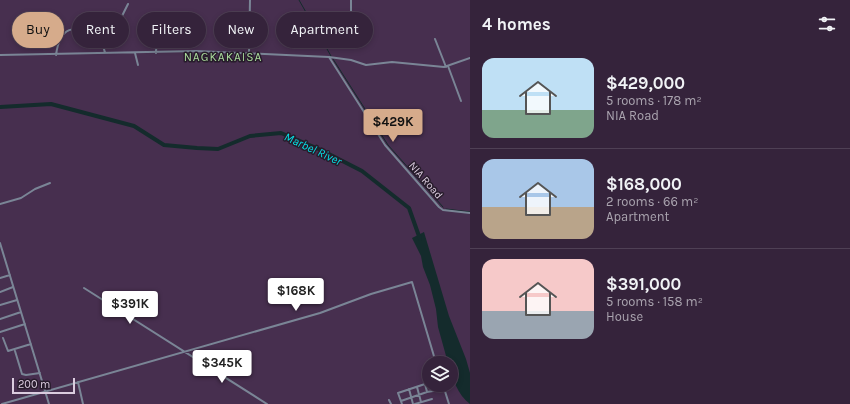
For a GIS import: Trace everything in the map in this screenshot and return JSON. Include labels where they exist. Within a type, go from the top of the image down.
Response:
[{"type":"street","points":[[249,53],[250,0]]},
{"type":"street","points":[[351,0],[352,12]]},
{"type":"street","points":[[123,12],[128,4]]},
{"type":"street","points":[[56,55],[59,39],[64,32],[72,30]]},
{"type":"street","points":[[435,39],[461,101]]},
{"type":"street","points":[[104,48],[105,53]]},
{"type":"street","points":[[156,48],[156,53]]},
{"type":"street","points":[[0,55],[196,51],[329,57],[347,59],[366,65],[392,62],[447,66],[470,58]]},
{"type":"street","points":[[135,53],[138,65]]},
{"type":"street","name":"NIA Road","points":[[329,57],[385,144],[439,207],[443,210],[470,214]]},
{"type":"street","points":[[0,204],[21,198],[34,189],[50,183]]},
{"type":"street","points":[[0,243],[49,404]]},
{"type":"street","points":[[0,278],[10,275]]},
{"type":"street","points":[[2,404],[320,312],[371,294],[412,282],[434,356]]},
{"type":"street","points":[[0,292],[13,287]]},
{"type":"street","points":[[84,288],[267,404]]},
{"type":"street","points":[[0,305],[17,300]]},
{"type":"street","points":[[0,319],[21,312]]},
{"type":"street","points":[[0,332],[25,324]]},
{"type":"street","points":[[3,338],[8,351],[31,344]]},
{"type":"street","points":[[15,351],[22,374],[26,375],[40,373]]},
{"type":"street","points":[[78,382],[83,404]]},
{"type":"street","points":[[402,404],[398,393],[422,385]]},
{"type":"street","points":[[417,387],[422,402]]},
{"type":"street","points":[[409,389],[414,404],[432,399]]},
{"type":"street","points":[[401,400],[427,392]]},
{"type":"street","points":[[445,392],[449,404]]},
{"type":"street","points":[[389,400],[391,404]]},
{"type":"shaded area","points":[[424,232],[449,316],[470,373],[470,404],[458,389],[458,356],[446,356],[438,327],[436,309],[430,285],[423,267],[421,256],[412,238]]},
{"type":"waterway","points":[[299,0],[331,56]]},
{"type":"waterway","points":[[333,59],[388,145],[443,207]]},
{"type":"waterway","name":"Marbel River","points":[[0,107],[51,104],[134,126],[164,145],[218,149],[250,136],[281,133],[321,150],[362,171],[409,208],[420,239]]},
{"type":"waterway","points":[[446,209],[470,212]]},
{"type":"district","name":"NAGKAKAISA","points":[[223,57]]}]
